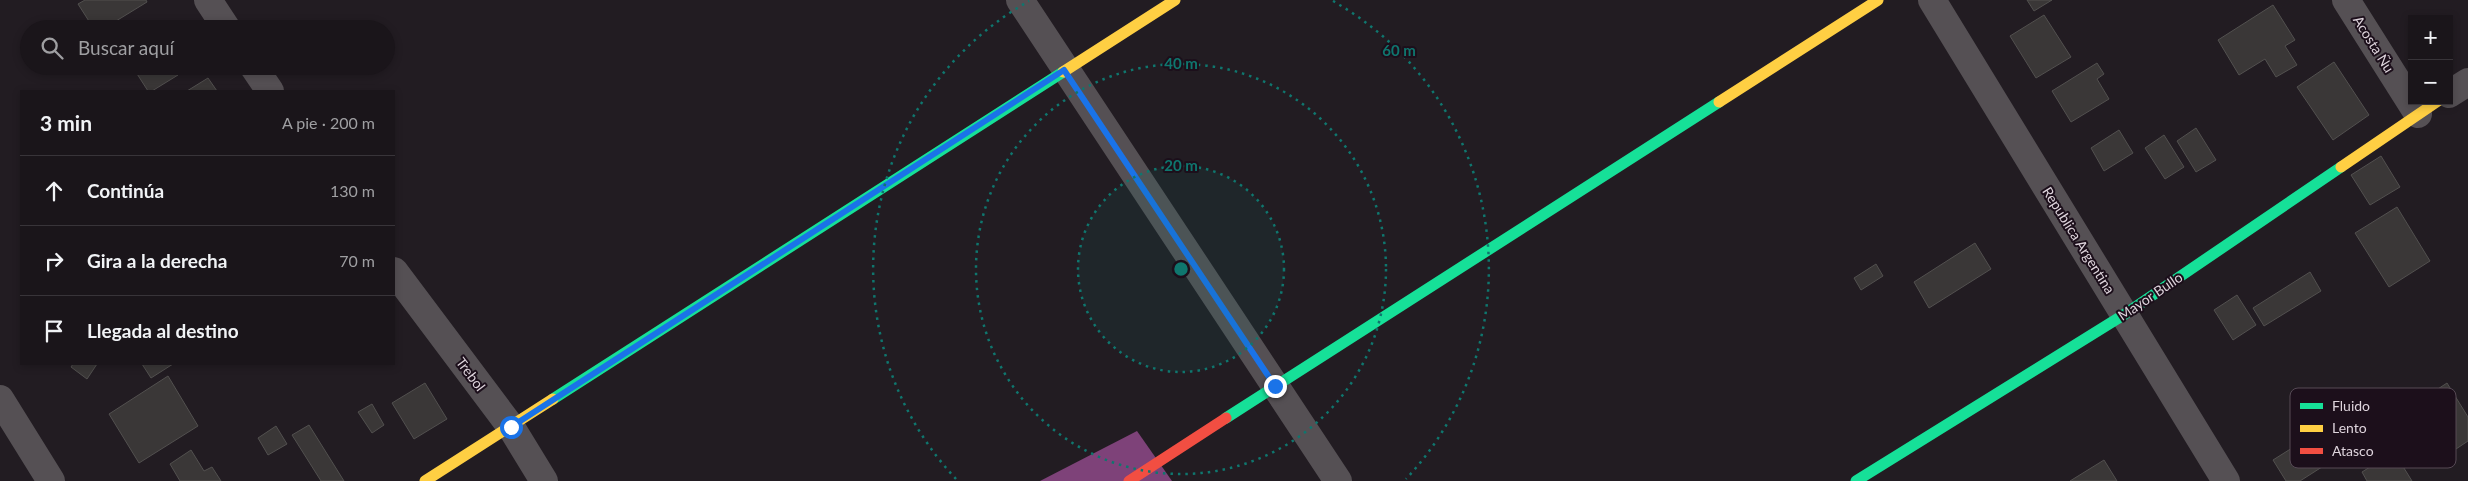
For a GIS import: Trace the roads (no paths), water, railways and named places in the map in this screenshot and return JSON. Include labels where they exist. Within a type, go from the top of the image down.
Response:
[{"type":"street","points":[[208,0],[221,20]]},
{"type":"street","points":[[1020,0],[1064,70],[1338,481]]},
{"type":"street","points":[[425,481],[1175,0]]},
{"type":"street","points":[[1129,481],[1878,0]]},
{"type":"street","name":"Republica Argentina","points":[[1932,0],[2226,481]]},
{"type":"street","name":"Acosta Ñu","points":[[2346,0],[2428,108]]},
{"type":"street","points":[[259,75],[269,90]]},
{"type":"street","points":[[2453,91],[2468,82]]},
{"type":"street","name":"Mayor Bullo","points":[[1856,481],[2125,314],[2428,108]]},
{"type":"street","name":"Trebol","points":[[395,272],[511,427],[544,481]]},
{"type":"street","points":[[0,399],[51,481]]}]
